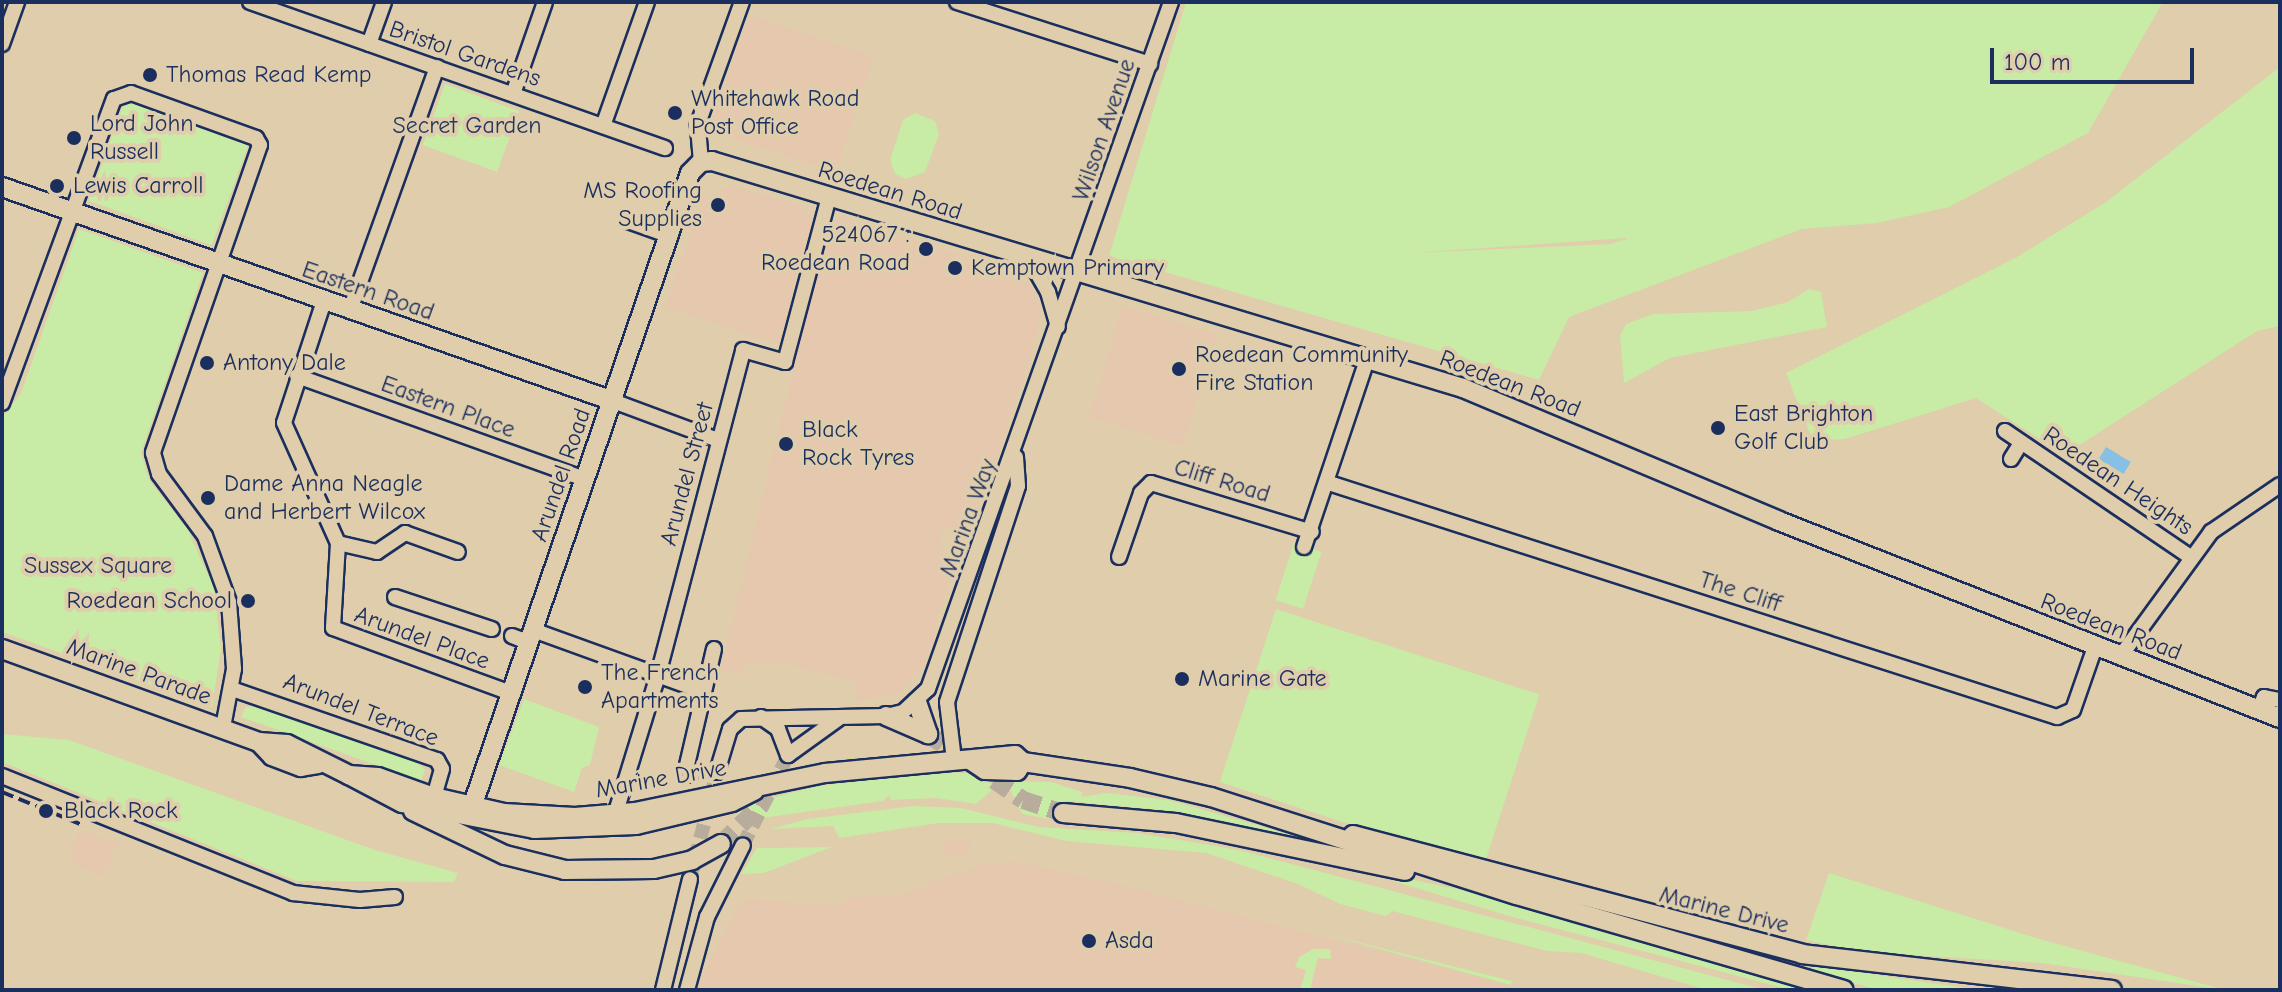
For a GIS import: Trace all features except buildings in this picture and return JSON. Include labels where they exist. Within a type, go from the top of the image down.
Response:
[{"type":"main road","name":"Roedean Road","points":[[701,162],[717,161],[1029,259],[1463,388],[2095,647],[2280,718]]},
{"type":"main road","name":"Arundel Road","points":[[472,807],[524,636],[613,401],[690,173],[701,162]]},
{"type":"main road","name":"Eastern Road","points":[[2,187],[613,401]]},
{"type":"main road","name":"Marine Parade","points":[[2,649],[259,742],[287,744],[318,764],[349,775],[378,777],[472,807]]},
{"type":"main road","points":[[886,716],[928,734],[917,702]]},
{"type":"main road","name":"Marine Drive","points":[[472,807],[535,816],[615,815],[728,790],[762,787],[871,766],[962,760],[985,770],[1017,771],[1023,762],[1130,778],[1334,833],[1517,895],[1843,990]]},
{"type":"main road","name":"Marine Drive","points":[[349,775],[402,803],[513,828],[580,831],[683,816],[762,787]]},
{"type":"main road","points":[[402,803],[505,855],[565,870],[654,869],[692,860],[721,844]]},
{"type":"main road","points":[[1063,813],[1176,823],[1517,895]]},
{"type":"main road","name":"Marine Drive","points":[[1334,833],[1378,838],[1645,916],[1802,954],[2112,990]]},
{"type":"street","points":[[2,44],[17,2]]},
{"type":"street","name":"Bristol Gardens","points":[[250,2],[665,148]]},
{"type":"street","points":[[369,44],[384,2]]},
{"type":"street","points":[[513,94],[545,2]]},
{"type":"street","points":[[603,126],[647,2]]},
{"type":"street","points":[[701,162],[698,124],[742,2]]},
{"type":"street","points":[[957,2],[1150,64]]},
{"type":"street","name":"Wilson Avenue","points":[[1078,273],[1171,2]]},
{"type":"street","points":[[350,310],[437,67]]},
{"type":"street","points":[[5,398],[114,99],[131,93],[256,138],[260,145],[156,440],[153,457],[159,474],[205,536],[224,581],[235,636],[232,689],[223,727]]},
{"type":"street","name":"Arundel Street","points":[[615,815],[658,675],[743,350],[785,362],[829,197]]},
{"type":"street","points":[[628,221],[670,236]]},
{"type":"street","points":[[1029,259],[1048,292],[1058,327]]},
{"type":"street","name":"Marina Way","points":[[917,702],[932,683],[1078,273]]},
{"type":"street","points":[[324,301],[285,417],[286,434],[338,543],[377,552],[400,527],[458,552]]},
{"type":"street","points":[[1304,547],[1329,483],[1367,360]]},
{"type":"street","name":"Eastern Place","points":[[297,376],[585,479]]},
{"type":"street","name":"Eastern Road","points":[[613,401],[718,440]]},
{"type":"street","name":"Roedean Heights","points":[[2005,431],[2189,556]]},
{"type":"street","name":"Roedean Heights","points":[[2011,459],[2021,443]]},
{"type":"street","points":[[962,760],[947,702],[1018,486],[1016,453]]},
{"type":"street","name":"Cliff Road","points":[[1119,557],[1141,493],[1151,483],[1312,532]]},
{"type":"street","name":"The Cliff","points":[[1329,483],[2057,717],[2073,710],[2095,647]]},
{"type":"street","points":[[2120,657],[2189,556],[2233,513],[2280,485]]},
{"type":"street","name":"Arundel Place","points":[[338,543],[331,613],[336,631],[508,692]]},
{"type":"street","points":[[395,597],[492,629]]},
{"type":"street","points":[[524,636],[658,675],[704,692]]},
{"type":"street","points":[[690,775],[687,765],[714,649]]},
{"type":"street","name":"Arundel Terrace","points":[[232,689],[437,760],[442,771],[434,797]]},
{"type":"street","points":[[2259,709],[2264,697],[2280,700]]},
{"type":"street","points":[[717,772],[730,729],[741,719],[757,715],[886,716],[917,702]]},
{"type":"street","points":[[757,715],[778,729],[788,755],[843,717]]},
{"type":"street","points":[[2,776],[277,888],[321,897],[395,897]]},
{"type":"street","points":[[687,990],[707,917],[743,845]]},
{"type":"street","points":[[663,990],[690,879]]},
{"type":"shaded area","points":[[748,15],[874,56],[836,172],[710,131]]},
{"type":"shaded area","points":[[731,185],[802,207],[813,218],[778,344],[665,307],[703,200]]},
{"type":"shaded area","points":[[839,216],[1014,272],[1032,287],[1040,311],[1036,337],[987,484],[965,527],[943,529],[938,545],[951,555],[952,568],[926,664],[900,693],[857,701],[854,681],[773,661],[771,667],[745,661],[741,676],[720,671],[826,237]]},
{"type":"shaded area","points":[[1123,306],[1217,335],[1183,446],[1089,417]]},
{"type":"shaded area","points":[[80,830],[118,843],[102,876],[68,861]]},
{"type":"shaded area","points":[[944,838],[971,840],[969,858],[945,855]]},
{"type":"shaded area","points":[[1003,859],[1126,886],[1524,990],[695,990],[742,899],[844,905],[844,898],[900,895],[985,863],[1002,864]]},
{"type":"green space","points":[[1186,2],[2163,2],[2088,133],[1949,207],[1877,223],[1802,229],[1569,317],[1539,380],[1109,256]],"holes":[[[1627,239],[1609,244],[1414,253]]]},
{"type":"green space","name":"East Brighton Golf Club","points":[[2280,67],[2280,326],[2257,331],[2064,455],[1976,398],[1845,439],[1813,441],[1786,373],[2017,257],[2106,202]]},
{"type":"green space","name":"Secret Garden","points":[[445,84],[519,111],[497,172],[423,145]]},
{"type":"green space","points":[[125,101],[248,146],[212,245],[89,201]]},
{"type":"green space","points":[[915,113],[935,121],[939,134],[925,172],[906,179],[895,174],[890,160],[903,120]]},
{"type":"green space","name":"Sussex Square","points":[[79,229],[203,273],[141,453],[149,480],[188,530],[214,588],[221,649],[212,707],[2,632],[2,418],[21,393]]},
{"type":"green space","points":[[1809,289],[1821,292],[1827,327],[1670,358],[1624,383],[1620,336],[1626,324],[1653,314],[1751,311],[1788,302]]},
{"type":"green space","points":[[1294,543],[1322,552],[1303,609],[1275,600]]},
{"type":"green space","points":[[1276,609],[1539,695],[1483,868],[1220,782]]},
{"type":"green space","points":[[524,699],[599,727],[590,765],[582,768],[574,792],[499,765]]},
{"type":"green space","points":[[261,705],[416,760],[425,770],[421,781],[241,717],[246,707]]},
{"type":"green space","points":[[2,734],[69,740],[375,850],[458,873],[454,882],[297,881],[2,762]]},
{"type":"green space","points":[[939,772],[989,774],[991,791],[976,804],[936,798],[891,800],[889,795],[883,801],[747,820],[737,813],[737,807],[818,786]]},
{"type":"green space","points":[[1006,781],[1051,782],[1082,792],[1082,797],[1107,793],[1169,800],[1361,855],[1152,809],[1064,801],[1061,821],[1022,814]]},
{"type":"green space","points":[[913,806],[961,808],[1039,827],[1138,833],[1239,850],[1765,990],[1707,990],[1581,953],[1547,951],[1392,911],[1386,916],[1340,904],[1298,884],[1206,853],[1066,841],[992,823],[939,823],[839,838],[833,826],[771,829],[807,819]]},
{"type":"green space","points":[[832,847],[764,873],[741,874],[757,848]]},
{"type":"green space","points":[[1829,873],[2043,940],[2225,990],[2042,963],[1861,952],[1806,940]]},
{"type":"green space","points":[[1394,876],[1462,890],[1823,990],[1791,990],[1509,916],[1393,881]]},
{"type":"green space","points":[[1318,932],[1512,981],[1511,985]]},
{"type":"green space","points":[[1313,949],[1330,949],[1331,959],[1318,958],[1310,990],[1300,990],[1306,970],[1295,967],[1299,957]]},
{"type":"green space","points":[[1812,965],[1980,990],[1879,990],[1811,971]]},
{"type":"water","points":[[2106,447],[2131,462],[2124,474],[2099,459]]},
{"type":"tunnel","points":[[928,734],[1023,800],[1063,813]]},
{"type":"tunnel","points":[[743,845],[788,755]]},
{"type":"tunnel","points":[[690,879],[717,772]]},
{"type":"tunnel","points":[[721,844],[762,804]]},
{"type":"railway","points":[[2,792],[85,826]]},
{"type":"place","name":"Thomas Read Kemp","points":[[150,75]]},
{"type":"place","name":"Whitehawk Road Post Office","points":[[675,113]]},
{"type":"place","name":"Lord John Russell","points":[[74,138]]},
{"type":"place","name":"Lewis Carroll","points":[[57,186]]},
{"type":"place","name":"MS Roofing Supplies","points":[[718,205]]},
{"type":"place","name":"524067 : Roedean Road","points":[[926,249]]},
{"type":"place","name":"Kemptown Primary","points":[[955,268]]},
{"type":"place","name":"Antony Dale","points":[[207,363]]},
{"type":"place","name":"Roedean Community Fire Station","points":[[1179,369]]},
{"type":"place","name":"East Brighton Golf Club","points":[[1718,428]]},
{"type":"place","name":"Black Rock Tyres","points":[[786,444]]},
{"type":"place","name":"Dame Anna Neagle and Herbert Wilcox","points":[[208,498]]},
{"type":"place","name":"Roedean School","points":[[248,601]]},
{"type":"place","name":"Marine Gate","points":[[1182,679]]},
{"type":"place","name":"The French Apartments","points":[[585,687]]},
{"type":"place","name":"Black Rock","points":[[46,811]]},
{"type":"place","name":"Asda","points":[[1089,941]]}]
